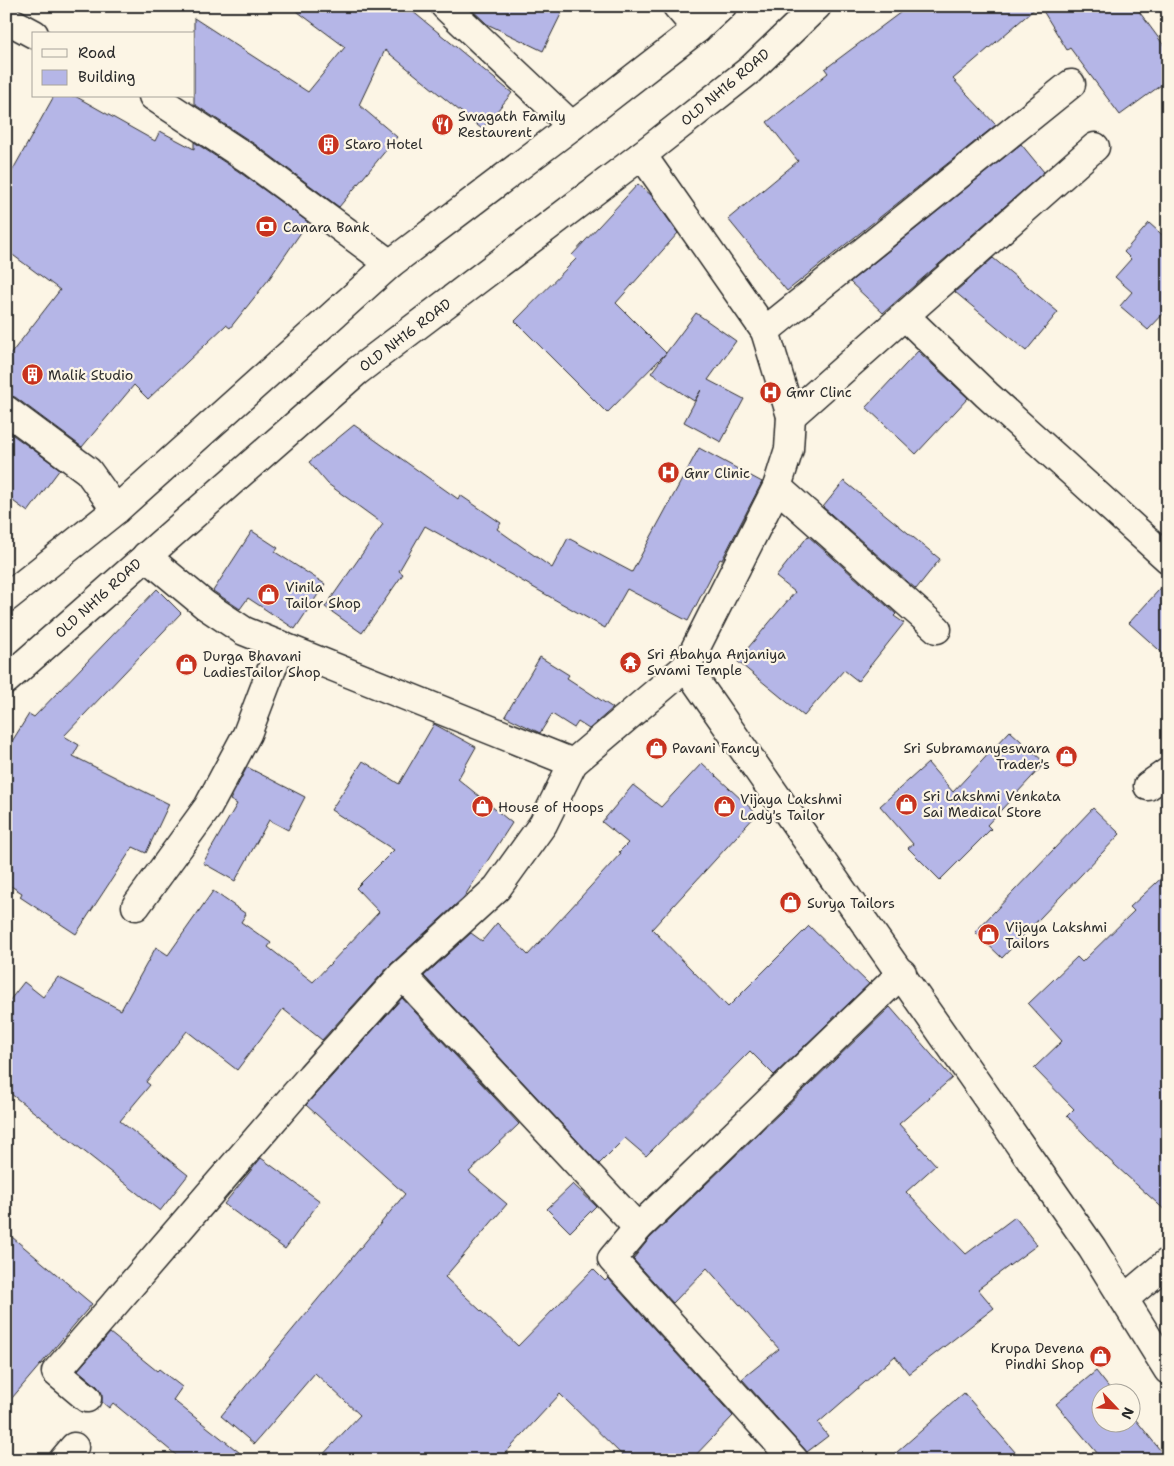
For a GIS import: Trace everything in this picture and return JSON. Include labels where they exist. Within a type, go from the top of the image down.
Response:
[{"type":"street","points":[[445,6],[572,126]]},
{"type":"street","points":[[677,6],[697,29]]},
{"type":"street","points":[[6,598],[116,510],[390,264],[697,29],[722,6]]},
{"type":"street","name":"OLD NH16 ROAD","points":[[6,680],[356,372],[642,155],[750,70],[818,6]]},
{"type":"street","points":[[6,19],[32,33]]},
{"type":"street","points":[[765,331],[1071,84]]},
{"type":"street","points":[[156,98],[247,158],[390,264]]},
{"type":"street","points":[[791,416],[1095,147]]},
{"type":"street","points":[[88,1398],[56,1372],[311,1076],[402,975],[497,888],[543,824],[573,763],[686,667],[778,487],[790,449],[791,416],[765,331],[642,155]]},
{"type":"street","points":[[905,316],[987,395],[1168,559]]},
{"type":"street","points":[[6,410],[88,471],[116,510]]},
{"type":"street","points":[[778,487],[936,629]]},
{"type":"street","points":[[146,556],[205,605],[244,631],[573,763]]},
{"type":"street","points":[[136,906],[208,807],[247,734],[281,645]]},
{"type":"street","points":[[686,667],[902,973],[1087,1240],[1168,1370]]},
{"type":"street","points":[[794,1460],[612,1259],[638,1228],[902,973]]},
{"type":"street","points":[[402,975],[638,1228]]},
{"type":"street","points":[[1124,1299],[1168,1262]]},
{"type":"building","points":[[290,6],[406,6],[512,93],[482,129],[385,50],[359,105],[397,137],[339,207],[256,145],[194,104],[194,18],[308,92],[345,47]]},
{"type":"building","points":[[468,6],[565,6],[543,51],[487,24]]},
{"type":"building","points":[[909,6],[1038,6],[953,79],[996,125],[787,291],[728,219],[798,161],[767,122],[828,73],[825,69]]},
{"type":"building","points":[[1040,6],[1135,6],[1168,51],[1168,80],[1120,115],[1070,48],[1067,50]]},
{"type":"building","points":[[53,98],[79,98],[155,141],[160,131],[194,149],[194,142],[238,171],[308,222],[269,279],[230,328],[226,325],[148,399],[134,385],[82,447],[15,397],[6,395],[6,360],[60,290],[6,250],[6,182]]},
{"type":"building","points":[[1021,144],[1044,172],[883,313],[850,282]]},
{"type":"building","points":[[638,184],[651,195],[678,233],[616,303],[666,353],[607,413],[515,321],[576,259],[572,255]]},
{"type":"building","points":[[1149,223],[1168,240],[1168,309],[1148,330],[1120,306],[1132,292],[1115,277],[1131,259],[1124,252]]},
{"type":"building","points":[[993,258],[1058,312],[1026,351],[955,292]]},
{"type":"building","points":[[696,313],[736,341],[708,380],[744,399],[721,442],[684,422],[701,390],[694,401],[651,373]]},
{"type":"building","points":[[918,351],[968,398],[916,454],[866,407]]},
{"type":"building","points":[[354,425],[458,499],[460,495],[501,523],[497,529],[552,568],[568,538],[632,572],[699,448],[762,482],[688,621],[627,589],[605,628],[425,526],[399,571],[403,574],[362,633],[325,607],[383,524],[328,484],[309,462]]},
{"type":"building","points":[[6,430],[60,469],[28,512],[6,496]]},
{"type":"building","points":[[844,481],[940,559],[916,589],[823,507]]},
{"type":"building","points":[[252,531],[278,548],[275,552],[325,584],[295,629],[248,598],[240,609],[213,591]]},
{"type":"building","points":[[808,536],[896,614],[894,616],[904,623],[858,681],[844,670],[804,716],[737,661],[795,592],[776,577]]},
{"type":"building","points":[[1168,580],[1168,658],[1129,623]]},
{"type":"building","points":[[157,589],[181,613],[64,736],[79,745],[73,756],[169,804],[146,853],[133,847],[76,934],[20,897],[22,893],[6,883],[6,751],[29,714],[34,717]]},
{"type":"building","points":[[540,657],[569,675],[567,678],[613,708],[589,729],[578,722],[574,728],[552,714],[540,733],[505,716]]},
{"type":"building","points":[[434,724],[476,747],[458,779],[512,823],[464,897],[391,964],[322,1040],[283,1009],[237,1070],[187,1031],[146,1082],[150,1085],[120,1121],[188,1175],[160,1211],[6,1090],[6,1005],[24,982],[43,997],[58,977],[121,1010],[156,947],[168,955],[213,891],[246,914],[241,922],[271,943],[268,947],[313,982],[379,912],[356,888],[394,850],[331,810],[363,761],[399,784]]},
{"type":"building","points":[[1010,731],[1045,763],[987,825],[991,829],[940,880],[908,848],[913,844],[880,806],[928,763],[953,792]]},
{"type":"building","points":[[702,763],[757,814],[652,929],[728,1007],[809,926],[869,984],[774,1075],[750,1051],[646,1156],[625,1138],[599,1164],[424,976],[471,933],[482,941],[497,923],[528,955],[628,843],[602,822],[633,785],[661,807]]},
{"type":"building","points":[[247,767],[305,797],[288,830],[269,820],[235,881],[203,863],[237,804],[230,800]]},
{"type":"building","points":[[1093,808],[1120,834],[1002,958],[975,932]]},
{"type":"building","points":[[1168,872],[1168,1213],[1106,1157],[1067,1116],[1074,1109],[1034,1068],[1062,1041],[1028,1004],[1077,957],[1082,962],[1134,911],[1130,907]]},
{"type":"building","points":[[402,998],[519,1124],[469,1172],[507,1204],[445,1277],[518,1346],[593,1269],[605,1281],[608,1278],[733,1416],[691,1460],[627,1460],[560,1394],[499,1460],[318,1460],[360,1415],[315,1373],[254,1444],[221,1416],[405,1194],[306,1105]]},
{"type":"building","points":[[890,1007],[952,1078],[899,1124],[936,1165],[906,1192],[966,1254],[1015,1217],[1037,1245],[978,1289],[994,1308],[909,1374],[895,1356],[818,1423],[828,1436],[807,1452],[742,1379],[779,1349],[707,1268],[673,1303],[633,1259],[649,1239]]},
{"type":"building","points":[[261,1158],[320,1201],[285,1249],[224,1204]]},
{"type":"building","points":[[573,1184],[596,1206],[570,1232],[547,1209]]},
{"type":"building","points":[[6,1232],[92,1304],[6,1405]]},
{"type":"building","points":[[110,1333],[157,1371],[159,1369],[182,1387],[173,1400],[249,1460],[182,1460],[113,1403],[109,1408],[102,1402],[102,1393],[97,1386],[78,1370]]},
{"type":"building","points":[[1096,1371],[1106,1384],[1092,1384],[1092,1434],[1142,1434],[1142,1428],[1168,1460],[1103,1460],[1056,1404]]},
{"type":"building","points":[[964,1393],[1022,1460],[888,1460]]},
{"type":"place","name":"Swagath Family Restaurent","points":[[442,124]]},
{"type":"place","name":"Staro Hotel","points":[[329,144]]},
{"type":"place","name":"Canara Bank","points":[[267,227]]},
{"type":"place","name":"Malik Studio","points":[[32,375]]},
{"type":"place","name":"Gmr Clinc","points":[[770,392]]},
{"type":"place","name":"Gnr Clinic","points":[[668,473]]},
{"type":"place","name":"Vinila Tailor Shop","points":[[269,595]]},
{"type":"place","name":"Sri Abahya Anjaniya Swami Temple","points":[[631,662]]},
{"type":"place","name":"Durga Bhavani LadiesTailor Shop","points":[[187,664]]},
{"type":"place","name":"Pavani Fancy","points":[[656,748]]},
{"type":"place","name":"Sri Subramanyeswara Trader's","points":[[1066,756]]},
{"type":"place","name":"Sri Lakshmi Venkata Sai Medical Store","points":[[907,804]]},
{"type":"place","name":"House of Hoops","points":[[482,807]]},
{"type":"place","name":"Vijaya Lakshmi Lady's Tailor","points":[[724,807]]},
{"type":"place","name":"Surya Tailors","points":[[791,903]]},
{"type":"place","name":"Vijaya Lakshmi Tailors","points":[[989,935]]},
{"type":"place","name":"Krupa Devena Pindhi Shop","points":[[1100,1356]]}]
